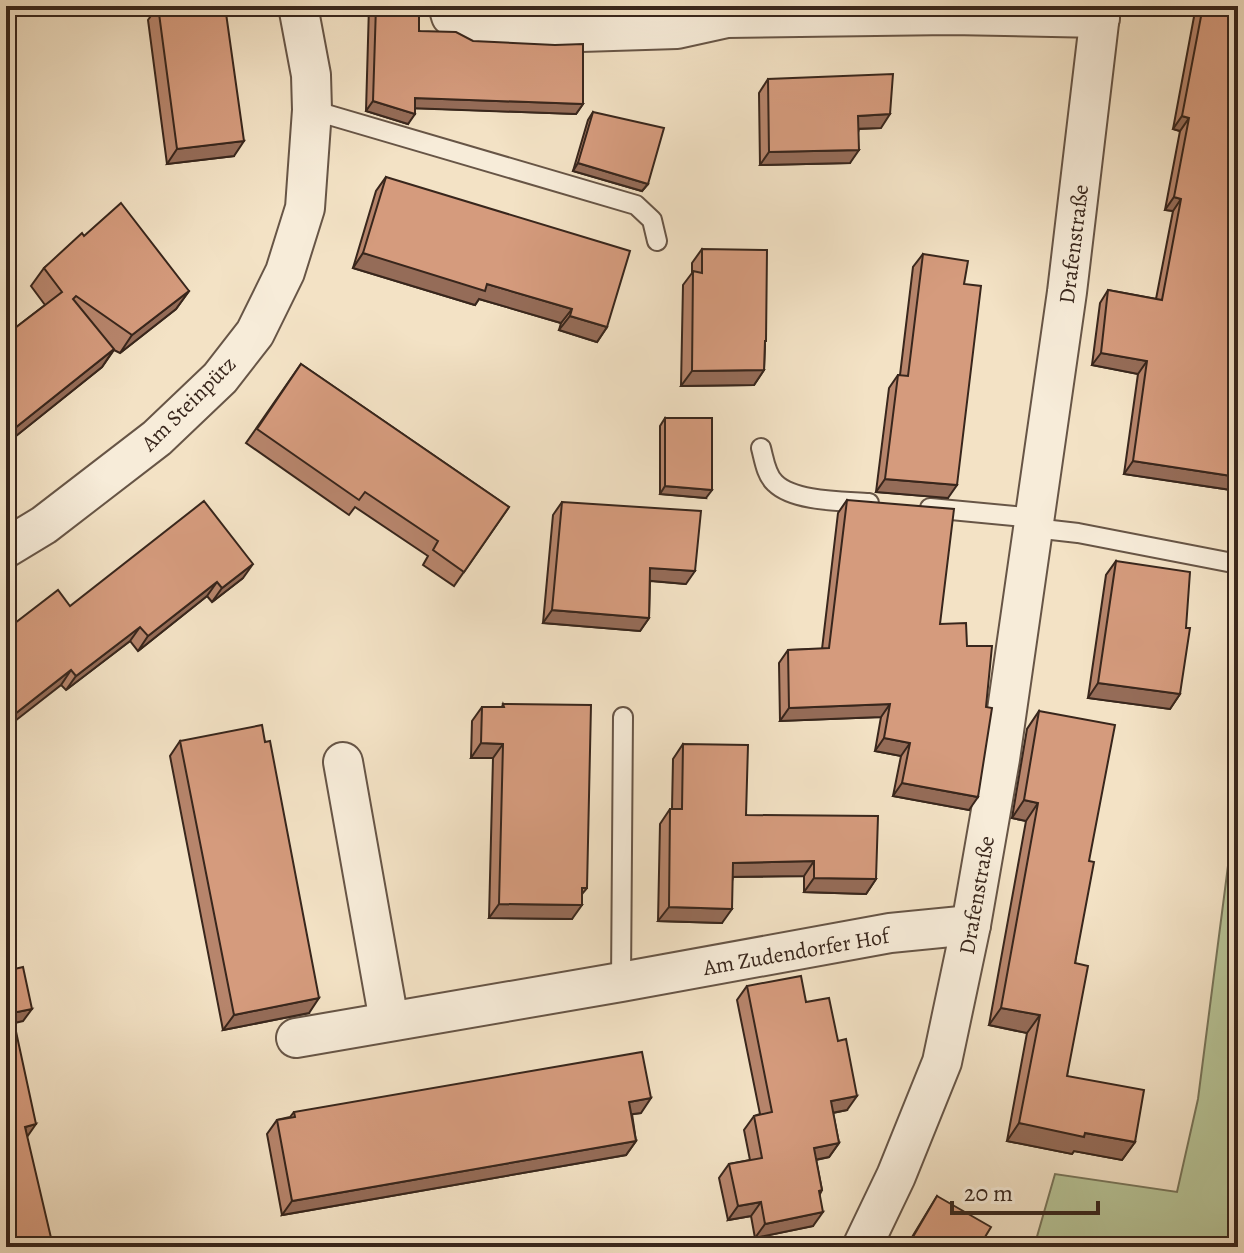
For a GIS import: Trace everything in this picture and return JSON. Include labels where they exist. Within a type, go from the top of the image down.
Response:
[{"type":"street","name":"Am Steinpütz","points":[[6,548],[44,525],[157,438],[220,378],[255,333],[285,272],[305,208],[312,110],[311,75],[298,6]]},
{"type":"street","points":[[448,6],[451,16],[467,29],[549,33],[677,29],[727,18],[1100,12]]},
{"type":"street","name":"Drafenstraße","points":[[862,1247],[896,1176],[942,1062],[971,925],[1000,759],[1067,292],[1100,12]]},
{"type":"street","points":[[343,762],[389,1021]]},
{"type":"street","name":"Am Zudendorfer Hof","points":[[296,1038],[890,933],[971,925]]},
{"type":"lane","points":[[312,110],[636,205],[652,220],[657,241]]},
{"type":"lane","points":[[761,448],[765,466],[775,483],[794,494],[1034,523],[1238,564]]},
{"type":"lane","points":[[621,982],[623,717]]},
{"type":"green space","points":[[1233,827],[1238,828],[1238,1247],[1034,1247],[1055,1174],[1177,1192],[1198,1099]]},
{"type":"building","points":[[158,6],[225,6],[244,141],[177,149]]},
{"type":"building","points":[[376,6],[419,6],[419,31],[456,32],[473,41],[583,44],[583,104],[415,98],[415,114],[373,101]]},
{"type":"building","points":[[1203,6],[1238,6],[1238,477],[1133,461],[1147,361],[1101,353],[1108,290],[1162,300],[1181,199],[1174,197],[1189,118],[1182,116]]},
{"type":"building","points":[[893,74],[890,114],[858,116],[859,150],[769,152],[768,79]]},
{"type":"building","points":[[593,112],[664,128],[648,184],[578,163]]},
{"type":"building","points":[[386,177],[630,251],[607,327],[570,316],[572,309],[487,284],[485,291],[363,253]]},
{"type":"building","points":[[121,203],[189,291],[132,335],[76,296],[73,299],[114,349],[10,432],[6,426],[6,335],[62,292],[44,268]]},
{"type":"building","points":[[702,249],[767,250],[764,370],[692,371],[693,271],[702,273]]},
{"type":"building","points":[[923,254],[968,261],[964,284],[981,286],[957,485],[885,479],[898,375],[908,376]]},
{"type":"building","points":[[301,364],[509,507],[464,572],[433,550],[438,541],[365,492],[359,500],[257,429]]},
{"type":"building","points":[[665,418],[712,418],[712,490],[665,486]]},
{"type":"building","points":[[847,500],[954,509],[940,624],[966,623],[967,646],[992,646],[986,707],[992,708],[978,797],[902,783],[910,743],[884,738],[890,704],[789,708],[788,650],[829,648]]},
{"type":"building","points":[[204,501],[253,564],[222,588],[217,582],[148,636],[140,627],[76,676],[71,670],[6,721],[6,630],[58,590],[70,606]]},
{"type":"building","points":[[562,502],[701,511],[695,571],[650,568],[649,618],[552,610]]},
{"type":"building","points":[[1116,561],[1190,572],[1186,628],[1190,628],[1180,694],[1098,683]]},
{"type":"building","points":[[503,704],[591,705],[587,888],[582,888],[582,905],[499,904],[503,744],[481,743],[482,707],[504,707]]},
{"type":"building","points":[[1039,711],[1115,725],[1089,861],[1094,862],[1075,963],[1088,966],[1067,1076],[1144,1090],[1135,1142],[1085,1133],[1084,1137],[1019,1123],[1040,1015],[1001,1008],[1038,803],[1024,800]]},
{"type":"building","points":[[262,725],[265,742],[270,741],[319,998],[234,1015],[180,741]]},
{"type":"building","points":[[683,744],[748,745],[746,815],[878,816],[876,879],[814,878],[814,861],[733,863],[732,909],[669,907],[670,809],[682,809]]},
{"type":"building","points":[[23,967],[32,1009],[12,1013],[36,1124],[25,1127],[52,1242],[31,1247],[6,1247],[6,971]]},
{"type":"building","points":[[801,976],[806,1002],[829,998],[838,1041],[846,1039],[857,1096],[831,1101],[839,1143],[814,1148],[823,1212],[765,1224],[761,1202],[738,1206],[729,1164],[762,1158],[754,1116],[772,1112],[747,986]]},
{"type":"building","points":[[642,1052],[651,1098],[629,1102],[636,1141],[292,1201],[277,1120],[295,1117],[294,1112]]},
{"type":"building","points":[[937,1196],[991,1227],[979,1247],[907,1247]]}]
